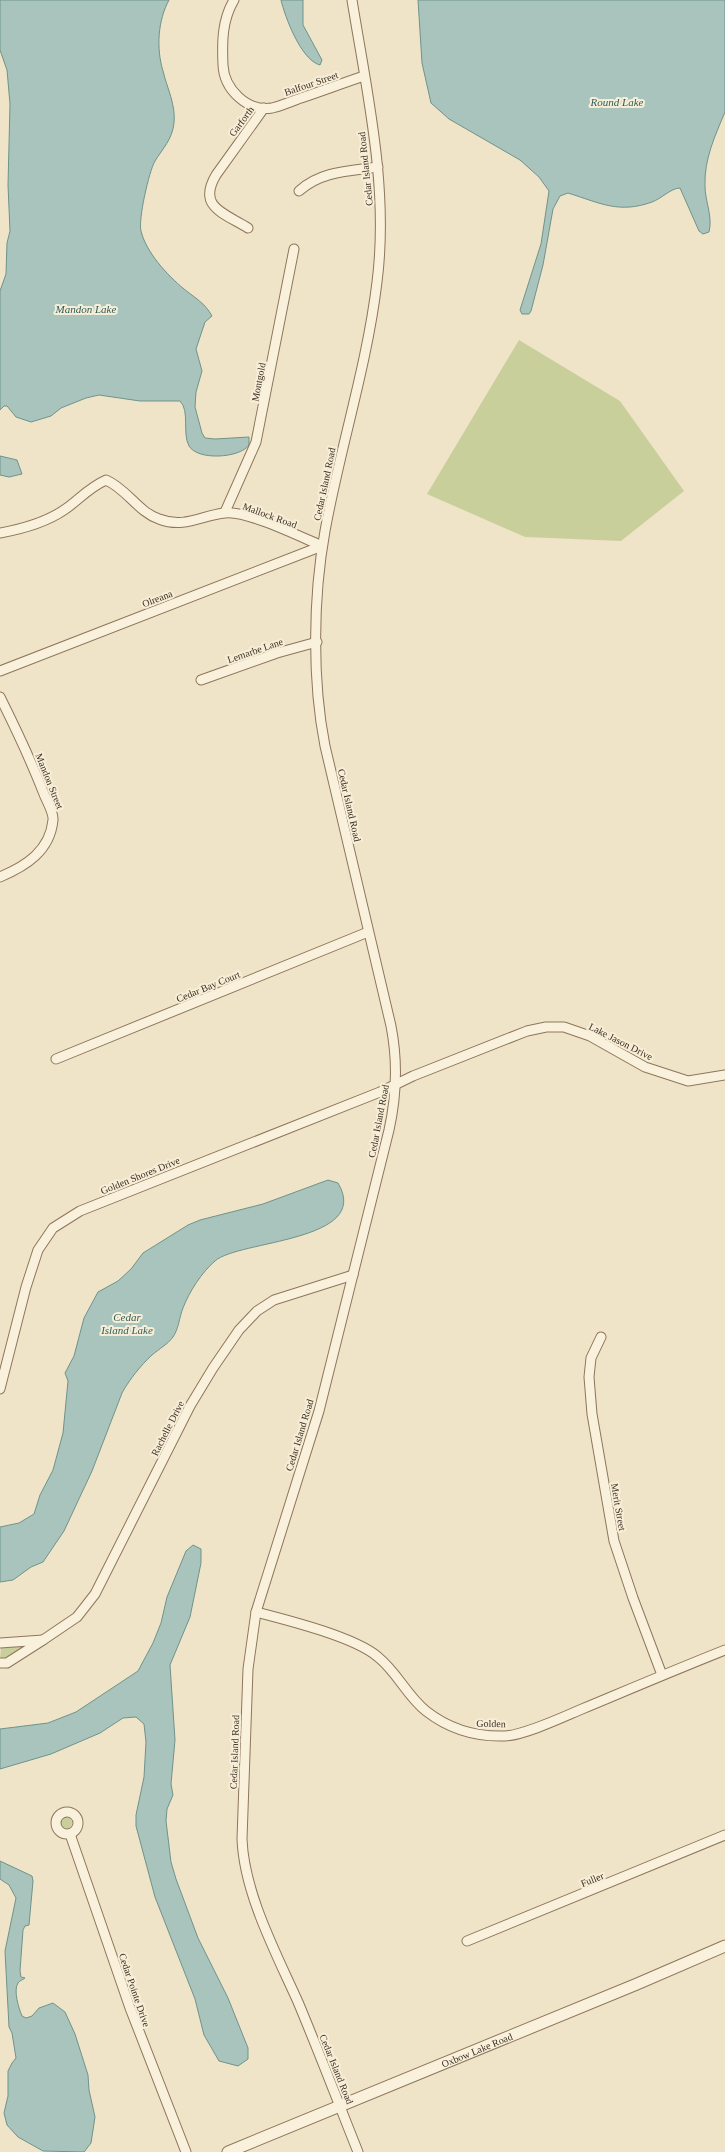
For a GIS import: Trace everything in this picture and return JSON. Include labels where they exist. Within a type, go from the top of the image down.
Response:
[{"type":"street","name":"Garforth","points":[[234,0],[227,15],[222,42],[223,71],[229,88],[237,97],[254,108],[264,108]]},
{"type":"street","name":"Cedar Island Road","points":[[352,0],[378,167],[381,228],[376,295],[322,546],[317,642],[317,693],[321,723],[395,1044],[397,1084],[390,1125],[317,1418],[256,1612],[250,1647],[242,1828],[243,1855],[251,1887],[358,2152]]},
{"type":"street","name":"Balfour Street","points":[[264,108],[272,108],[364,76]]},
{"type":"street","name":"Garforth","points":[[248,228],[218,209],[211,203],[208,194],[210,184],[264,108]]},
{"type":"street","points":[[299,191],[310,182],[323,175],[378,167]]},
{"type":"street","name":"Montgold","points":[[225,512],[256,442],[294,250]]},
{"type":"street","name":"Mallock Road","points":[[0,533],[31,526],[64,510],[85,492],[106,480],[116,484],[142,509],[159,519],[176,522],[197,521],[225,512],[245,516],[322,546]]},
{"type":"street","name":"Olreana","points":[[0,671],[322,546]]},
{"type":"street","name":"Lemarbe Lane","points":[[201,680],[277,653],[317,642]]},
{"type":"street","name":"Mandon Street","points":[[0,697],[25,746],[53,818],[51,832],[41,850],[24,866],[0,877]]},
{"type":"street","name":"Cedar Bay Court","points":[[56,1059],[368,932]]},
{"type":"street","name":"Lake Jason Drive","points":[[397,1084],[509,1036],[546,1026],[564,1027],[590,1036],[645,1067],[688,1081],[724,1078]]},
{"type":"street","name":"Golden Shores Drive","points":[[0,1389],[34,1261],[43,1240],[57,1225],[80,1211],[397,1084]]},
{"type":"street","name":"Rachelle Drive","points":[[0,1663],[7,1663],[77,1617],[95,1594],[190,1406],[212,1368],[239,1330],[257,1310],[274,1300],[353,1274]]},
{"type":"street","name":"Merit Street","points":[[601,1337],[591,1358],[589,1377],[592,1414],[614,1541],[633,1598],[662,1675]]},
{"type":"street","name":"Golden","points":[[256,1612],[347,1640],[377,1656],[394,1673],[410,1695],[425,1711],[442,1722],[473,1735],[507,1736],[546,1724],[725,1650]]},
{"type":"street","points":[[0,1643],[43,1640]]},
{"type":"street","name":"Cedar Pointe Drive","points":[[70,1834],[130,2008],[186,2152]]},
{"type":"street","name":"Fuller","points":[[467,1941],[725,1835]]},
{"type":"street","name":"Oxbow Lake Road","points":[[228,2152],[637,1984],[725,1946]]},
{"type":"green space","points":[[519,340],[620,401],[684,491],[621,541],[525,537],[427,494]]},
{"type":"green space","points":[[24,1647],[6,1659],[0,1659],[1,1648]]},
{"type":"green space","points":[[68,1817],[71,1818],[71,1828],[64,1829],[61,1828],[60,1821],[61,1818]]},
{"type":"water","name":"Mandon Lake","points":[[0,0],[169,0],[160,25],[159,53],[174,110],[174,123],[169,139],[155,161],[150,175],[140,225],[147,247],[158,263],[177,283],[203,304],[212,316],[205,322],[196,349],[202,371],[196,392],[195,407],[202,433],[205,438],[215,439],[249,437],[249,445],[237,453],[210,456],[194,451],[189,446],[187,441],[185,410],[180,401],[140,401],[99,395],[86,398],[61,408],[51,416],[31,422],[16,417],[7,406],[4,406],[0,410],[0,291],[6,274],[7,243],[10,231],[8,185],[10,104],[7,70],[0,50]]},
{"type":"water","points":[[281,0],[303,0],[303,25],[322,60],[320,65],[306,55],[300,47],[290,27]]},
{"type":"water","name":"Round Lake","points":[[418,0],[725,0],[725,112],[708,157],[705,176],[705,192],[710,221],[709,232],[703,234],[699,231],[680,188],[673,190],[652,202],[629,207],[610,206],[568,193],[560,196],[553,209],[543,265],[531,311],[529,314],[522,314],[520,310],[541,244],[549,191],[539,177],[520,160],[449,119],[431,103],[422,63]]},
{"type":"water","points":[[0,456],[17,460],[22,474],[9,477],[0,475]]},
{"type":"water","name":"Cedar Island Lake","points":[[328,1180],[338,1183],[344,1202],[337,1217],[321,1228],[298,1236],[228,1254],[215,1261],[205,1271],[192,1289],[173,1337],[144,1363],[122,1393],[92,1471],[64,1531],[43,1562],[31,1567],[13,1580],[0,1582],[0,1527],[19,1523],[34,1514],[40,1495],[53,1470],[63,1433],[68,1381],[65,1373],[74,1356],[84,1318],[98,1292],[118,1281],[131,1269],[143,1253],[188,1225],[200,1220],[263,1204]]},
{"type":"water","points":[[193,1545],[201,1549],[201,1563],[190,1617],[170,1665],[175,1740],[171,1784],[173,1795],[167,1809],[166,1821],[171,1862],[176,1879],[198,1938],[228,1998],[248,2048],[248,2059],[238,2066],[219,2061],[204,2035],[195,1999],[155,1897],[136,1826],[136,1815],[144,1777],[146,1742],[144,1724],[136,1717],[123,1718],[100,1733],[51,1754],[0,1769],[0,1729],[48,1723],[76,1712],[138,1671],[153,1643],[161,1623],[167,1597],[186,1551]]},
{"type":"water","points":[[0,1861],[32,1876],[33,1881],[29,1925],[25,1926],[23,1930],[20,1971],[21,1977],[25,1978],[19,1982],[17,1986],[17,2000],[22,2016],[26,2018],[32,2016],[39,2008],[53,2003],[65,2012],[75,2034],[88,2075],[89,2090],[95,2117],[91,2143],[84,2152],[43,2151],[18,2137],[7,2125],[4,2113],[8,2096],[8,2071],[16,2058],[12,2033],[9,2027],[5,1951],[16,1898],[9,1885],[0,1879]]}]
